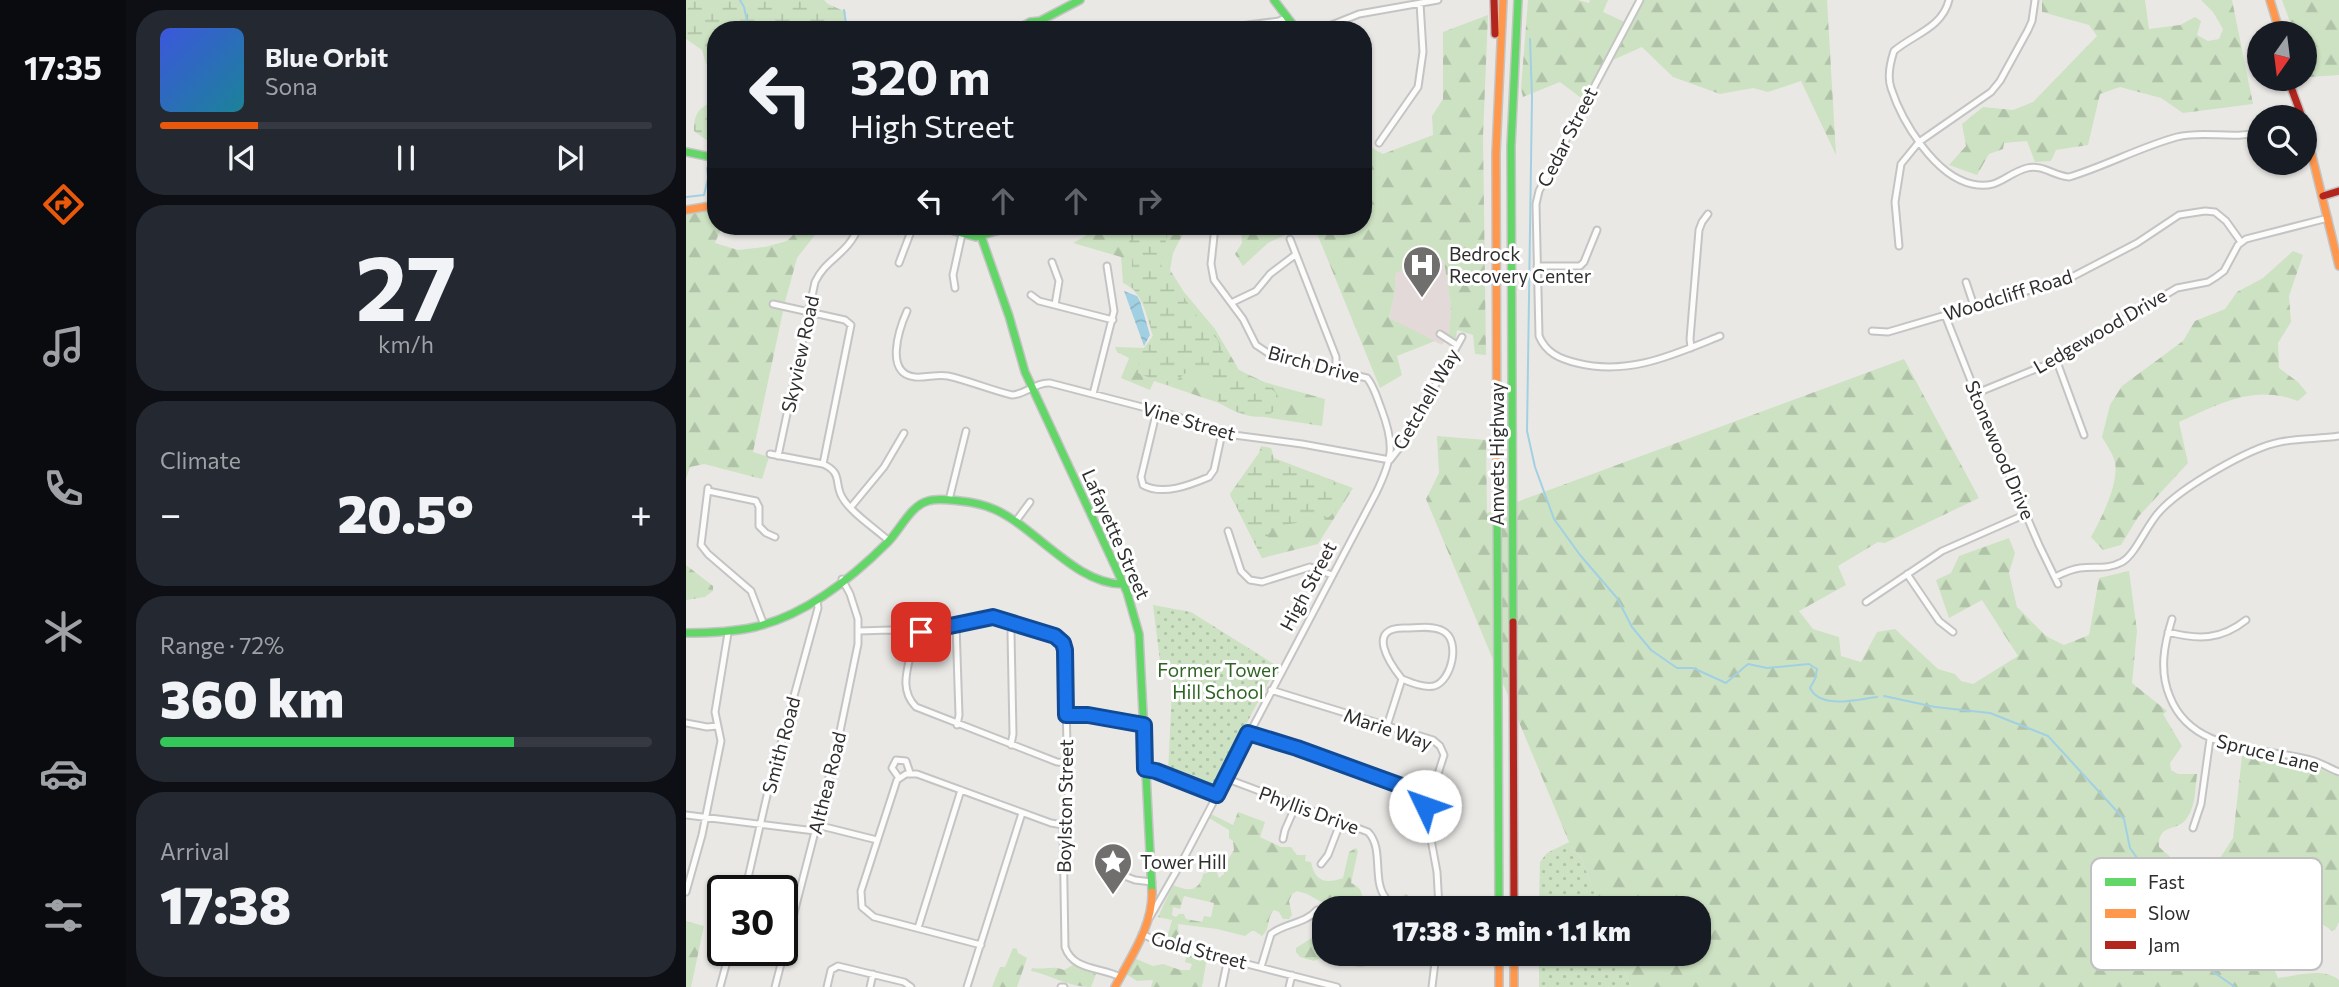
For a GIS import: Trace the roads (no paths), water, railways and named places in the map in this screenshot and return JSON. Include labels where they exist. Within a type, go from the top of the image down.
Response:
[{"type":"main road","points":[[1040,21],[1080,0]]},
{"type":"main road","points":[[1274,0],[1290,21]]},
{"type":"main road","points":[[1494,0],[1497,109]]},
{"type":"main road","name":"Amvets Highway","points":[[1499,896],[1497,109],[1503,0]]},
{"type":"main road","points":[[2270,0],[2276,21]]},
{"type":"main road","name":"Amvets Highway","points":[[1514,896],[1511,138],[1518,1]]},
{"type":"main road","points":[[686,152],[707,156]]},
{"type":"main road","points":[[2317,174],[2339,266]]},
{"type":"main road","points":[[2323,197],[2339,191]]},
{"type":"main road","points":[[686,210],[707,206]]},
{"type":"main road","points":[[972,235],[986,235]]},
{"type":"main road","name":"Lafayette Street","points":[[983,236],[1024,369],[1134,612],[1140,639],[1153,892],[1149,918]]},
{"type":"main road","points":[[686,633],[747,630],[764,625],[817,600],[889,541],[922,503],[931,500],[987,506],[1016,522],[1091,577],[1111,585],[1123,584]]},
{"type":"main road","name":"High Street","points":[[1115,987],[1149,918]]},
{"type":"main road","points":[[1499,966],[1499,987]]},
{"type":"main road","points":[[1514,966],[1514,987]]},
{"type":"street","points":[[1342,21],[1359,14],[1438,0]]},
{"type":"street","name":"Cedar Street","points":[[1640,0],[1539,191],[1536,204],[1540,338],[1547,350],[1560,358],[1603,368],[1645,364],[1691,348]]},
{"type":"street","points":[[1950,0],[1943,16],[1935,24],[1894,51],[1891,62],[1891,88],[1919,142],[1946,172],[1960,181],[1987,186],[2001,183],[2026,168],[2039,167],[2069,177],[2178,137],[2200,134],[2247,135]]},
{"type":"street","points":[[1899,246],[1895,202],[1902,164],[1919,142],[1996,86],[2028,30],[2035,0]]},
{"type":"street","points":[[1378,144],[1418,87],[1423,52],[1420,3]]},
{"type":"street","points":[[1281,21],[1287,17]]},
{"type":"street","name":"Woodcliff Road","points":[[1872,331],[1888,332],[2078,275],[2137,243],[2179,215],[2215,212],[2226,221],[2241,242]]},
{"type":"street","points":[[1708,214],[1699,230],[1691,348],[1720,336]]},
{"type":"street","points":[[2241,242],[2258,235],[2328,218]]},
{"type":"street","points":[[1537,266],[1580,266],[1597,230]]},
{"type":"street","name":"Skyview Road","points":[[778,456],[813,287],[819,274],[848,247],[854,235]]},
{"type":"street","points":[[900,262],[910,235]]},
{"type":"street","points":[[956,288],[953,275],[962,235]]},
{"type":"street","name":"Birch Drive","points":[[1214,236],[1211,264],[1213,277],[1245,323],[1256,345],[1262,351],[1363,375],[1370,382],[1390,433],[1390,460]]},
{"type":"street","points":[[1290,239],[1336,357],[1336,369]]},
{"type":"street","name":"Ledgewood Drive","points":[[1977,393],[2056,359],[2177,288],[2207,282],[2216,277],[2224,271],[2241,242]]},
{"type":"street","points":[[1231,303],[1256,291],[1270,274],[1295,255]]},
{"type":"street","points":[[1052,262],[1059,281],[1055,305]]},
{"type":"street","points":[[1093,394],[1113,320],[1114,302],[1107,266]]},
{"type":"street","points":[[1966,282],[1974,306]]},
{"type":"street","points":[[1031,295],[1040,301],[1113,320]]},
{"type":"street","points":[[773,304],[845,320],[851,327],[823,464]]},
{"type":"street","name":"Vine Street","points":[[907,312],[901,329],[897,365],[904,373],[915,377],[948,376],[1009,394],[1021,394],[1047,383],[1157,410],[1222,433],[1390,460]]},
{"type":"street","name":"Stonewood Drive","points":[[1945,315],[2026,514],[2058,584]]},
{"type":"street","points":[[1440,334],[1457,345]]},
{"type":"street","name":"Getchell Way","points":[[1390,460],[1407,438],[1462,337]]},
{"type":"street","points":[[2056,359],[2084,435]]},
{"type":"street","points":[[1157,410],[1140,477],[1143,485],[1154,490],[1165,491],[1209,477],[1214,470],[1222,433]]},
{"type":"street","points":[[949,500],[966,431]]},
{"type":"street","points":[[851,507],[881,471],[904,433]]},
{"type":"street","points":[[2055,577],[2080,568],[2105,569],[2126,559],[2159,511],[2204,478],[2272,444],[2339,436]]},
{"type":"street","points":[[770,454],[823,464],[836,475],[842,497],[889,541]]},
{"type":"street","name":"High Street","points":[[1149,918],[1217,795],[1390,460]]},
{"type":"street","points":[[764,625],[751,591],[701,545],[708,489],[756,501],[759,507],[759,526],[765,533],[775,537]]},
{"type":"street","points":[[1016,522],[1030,502]]},
{"type":"street","points":[[1866,602],[1957,543],[2026,514]]},
{"type":"street","points":[[1228,531],[1241,571],[1250,580],[1262,582],[1310,567],[1332,575]]},
{"type":"street","points":[[1907,574],[1939,621],[1953,632]]},
{"type":"street","name":"Althea Road","points":[[775,987],[838,737],[859,631],[854,605],[842,579]]},
{"type":"street","name":"Smith Road","points":[[749,875],[818,608],[817,600]]},
{"type":"street","name":"Boylston Street","points":[[859,631],[890,630],[914,634],[993,617],[1055,636],[1063,643],[1068,799],[1063,825],[1066,950],[1077,963],[1120,977]]},
{"type":"street","name":"Spruce Lane","points":[[2172,619],[2163,671],[2171,700],[2186,723],[2210,739],[2316,762],[2339,772]]},
{"type":"street","points":[[2168,632],[2190,638],[2206,638],[2228,632],[2246,620]]},
{"type":"street","points":[[1011,745],[1013,622]]},
{"type":"street","points":[[956,624],[957,724]]},
{"type":"street","points":[[1402,627],[1437,629],[1448,634],[1454,649],[1447,674],[1441,683],[1428,686],[1402,679],[1383,651],[1384,639],[1389,633],[1402,627]]},
{"type":"street","points":[[686,892],[721,741],[715,709],[728,633]]},
{"type":"street","points":[[914,634],[905,682],[907,696],[920,710],[1059,763],[1067,763]]},
{"type":"street","points":[[1387,726],[1402,679]]},
{"type":"street","name":"Marie Way","points":[[1271,690],[1433,740],[1443,750],[1444,760],[1432,786],[1422,790]]},
{"type":"street","points":[[1066,715],[1088,715],[1144,725]]},
{"type":"street","points":[[686,723],[718,726]]},
{"type":"street","points":[[1248,733],[1407,788],[1422,790],[1437,872],[1438,896]]},
{"type":"street","points":[[2193,828],[2201,804],[2210,739]]},
{"type":"street","points":[[899,778],[892,769],[896,760],[906,761],[910,773]]},
{"type":"street","points":[[1145,769],[1217,795]]},
{"type":"street","points":[[981,945],[872,916],[861,905],[861,891],[899,778],[910,773],[1063,825]]},
{"type":"street","name":"Phyllis Drive","points":[[1225,778],[1366,831],[1372,836],[1380,888],[1384,896]]},
{"type":"street","points":[[918,928],[961,790]]},
{"type":"street","points":[[1283,839],[1296,805]]},
{"type":"street","points":[[967,987],[1022,813]]},
{"type":"street","points":[[686,815],[816,828],[877,841]]},
{"type":"street","points":[[1321,864],[1327,857],[1340,821]]},
{"type":"street","points":[[1114,872],[1135,880],[1152,881]]},
{"type":"street","points":[[1153,892],[1165,893]]},
{"type":"street","points":[[1261,967],[1271,934],[1312,915]]},
{"type":"street","name":"Gold Street","points":[[1142,934],[1157,941],[1337,987]]},
{"type":"street","points":[[1223,987],[1228,958]]},
{"type":"street","points":[[720,987],[726,966]]},
{"type":"street","points":[[1432,987],[1435,966]]},
{"type":"street","points":[[827,987],[830,972],[836,967],[873,974],[906,983],[911,987]]},
{"type":"street","points":[[870,987],[873,974]]},
{"type":"street","points":[[1289,987],[1292,975]]},
{"type":"water","points":[[1124,291],[1137,296],[1140,301],[1150,335],[1144,346]]},
{"type":"waterway","points":[[740,0],[747,21]]},
{"type":"waterway","points":[[844,10],[846,21]]},
{"type":"waterway","points":[[1530,39],[1532,97],[1527,431],[1535,467],[1554,519],[1580,555],[1617,598],[1632,627],[1651,650],[1677,668],[1693,668],[1726,683],[1748,664],[1767,668],[1809,664],[1817,669],[1810,688],[1822,699],[1840,702],[1877,697]]},
{"type":"waterway","points":[[686,197],[704,195],[707,182]]},
{"type":"waterway","points":[[1884,696],[1935,707],[1990,713],[2048,736],[2124,819],[2130,848],[2137,858]]},
{"type":"waterway","points":[[2211,970],[2235,987]]},
{"type":"place","name":"Bedrock Recovery Center","points":[[1422,299]]},
{"type":"place","name":"Tower Hill","points":[[1113,896]]},
{"type":"park label","name":"Former Tower Hill School","points":[[1218,681]]}]
